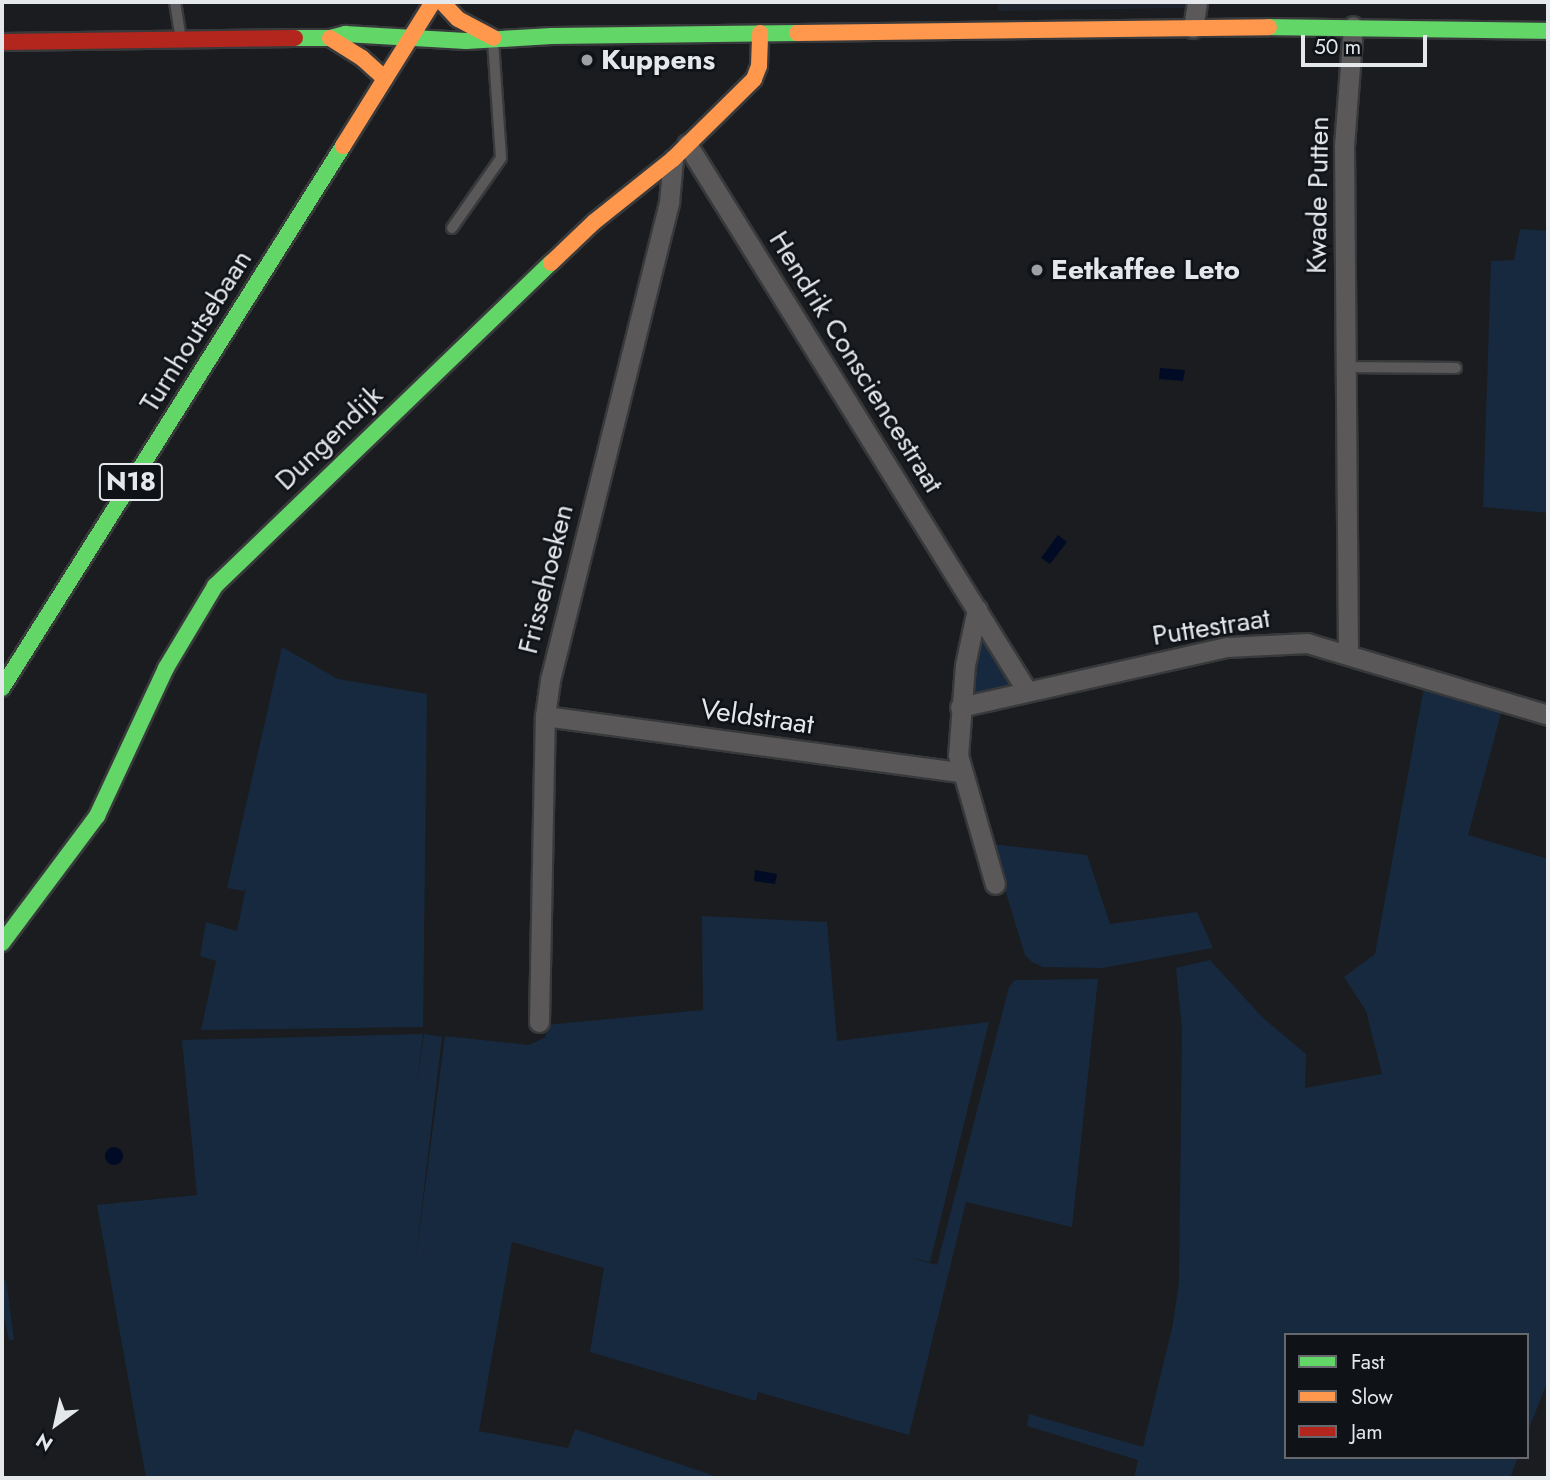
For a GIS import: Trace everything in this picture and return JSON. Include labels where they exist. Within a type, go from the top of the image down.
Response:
[{"type":"street","name":"Turnhoutsebaan","points":[[2,688],[433,2]]},
{"type":"street","points":[[442,2],[458,19],[493,38]]},
{"type":"street","points":[[1193,28],[1197,2]]},
{"type":"street","points":[[2,42],[330,38],[345,34],[466,41],[493,38],[760,33],[1353,26],[1548,31]]},
{"type":"street","name":"Kwade Putten","points":[[1348,654],[1344,366],[1345,146],[1353,26]]},
{"type":"street","name":"Dungendijk","points":[[2,943],[97,816],[166,668],[215,586],[594,222],[673,159],[754,79],[761,52],[760,33]]},
{"type":"street","points":[[330,38],[362,58],[385,79]]},
{"type":"street","name":"Hendrik Consciencestraat","points":[[687,144],[1027,691]]},
{"type":"street","name":"Frissehoeken","points":[[539,1022],[545,716],[557,649],[669,202],[673,159]]},
{"type":"street","points":[[977,609],[960,707],[961,772],[995,884]]},
{"type":"street","name":"Puttestraat","points":[[960,707],[1227,647],[1307,643],[1548,715]]},
{"type":"street","name":"Veldstraat","points":[[545,716],[961,772]]},
{"type":"lane","points":[[175,2],[181,39]]},
{"type":"lane","points":[[453,228],[501,158],[492,56],[493,38]]},
{"type":"lane","points":[[1344,366],[1456,368]]},
{"type":"shaded area","points":[[998,2],[1188,2],[1186,8],[998,11]]},
{"type":"shaded area","points":[[1520,229],[1548,231],[1548,513],[1483,507],[1491,261],[1514,260]]},
{"type":"shaded area","points":[[1160,368],[1185,370],[1183,381],[1159,379]]},
{"type":"shaded area","points":[[1058,535],[1067,542],[1050,564],[1041,558]]},
{"type":"shaded area","points":[[978,643],[988,644],[1010,677],[1007,688],[974,696],[970,693]]},
{"type":"shaded area","points":[[282,647],[338,679],[427,694],[423,1027],[201,1030],[216,961],[200,956],[206,922],[237,931],[246,887],[244,891],[227,888]]},
{"type":"shaded area","points":[[1424,687],[1502,710],[1468,835],[1548,859],[1548,1380],[1529,1429],[1529,1333],[1284,1333],[1284,1459],[1517,1459],[1510,1478],[1134,1478],[1138,1460],[1027,1426],[1029,1414],[1143,1447],[1173,1324],[1179,1282],[1182,1030],[1176,968],[1210,960],[1262,1017],[1306,1054],[1305,1088],[1382,1074],[1366,1011],[1344,977],[1375,954]]},
{"type":"shaded area","points":[[991,844],[1087,855],[1110,924],[1197,912],[1213,948],[1102,968],[1043,967],[1032,962],[1025,955]]},
{"type":"shaded area","points":[[755,870],[777,874],[775,884],[754,881]]},
{"type":"shaded area","points":[[702,916],[827,922],[837,1041],[989,1022],[930,1262],[908,1257],[937,1265],[1009,987],[1015,980],[1098,979],[1072,1227],[966,1202],[909,1435],[758,1392],[756,1401],[590,1352],[604,1268],[512,1242],[479,1431],[568,1448],[575,1429],[721,1478],[146,1478],[97,1205],[197,1195],[182,1040],[423,1034],[417,1084],[424,1034],[442,1037],[416,1256],[445,1036],[529,1045],[546,1037],[546,1025],[703,1010]]},
{"type":"shaded area","points":[[114,1147],[120,1150],[123,1156],[120,1162],[114,1165],[108,1162],[105,1156],[108,1150]]},
{"type":"shaded area","points":[[6,1280],[14,1340],[9,1340],[2,1308],[2,1281]]},
{"type":"traffic: fast","points":[[1269,27],[1548,31]]},
{"type":"traffic: fast","points":[[295,38],[330,38],[345,34],[466,41],[552,36],[797,33]]},
{"type":"traffic: fast","points":[[2,688],[343,146]]},
{"type":"traffic: fast","points":[[2,943],[97,816],[166,668],[215,586],[551,263]]},
{"type":"traffic: slow","points":[[343,146],[433,2]]},
{"type":"traffic: slow","points":[[442,2],[458,19],[493,38]]},
{"type":"traffic: slow","points":[[797,33],[1269,27]]},
{"type":"traffic: slow","points":[[551,263],[594,222],[673,159],[754,79],[759,66],[760,33]]},
{"type":"traffic: slow","points":[[330,38],[362,58],[385,79]]},
{"type":"traffic: jam","points":[[2,42],[295,38]]},
{"type":"place","name":"Kuppens","points":[[587,60]]},
{"type":"place","name":"Eetkaffee Leto","points":[[1037,270]]}]
